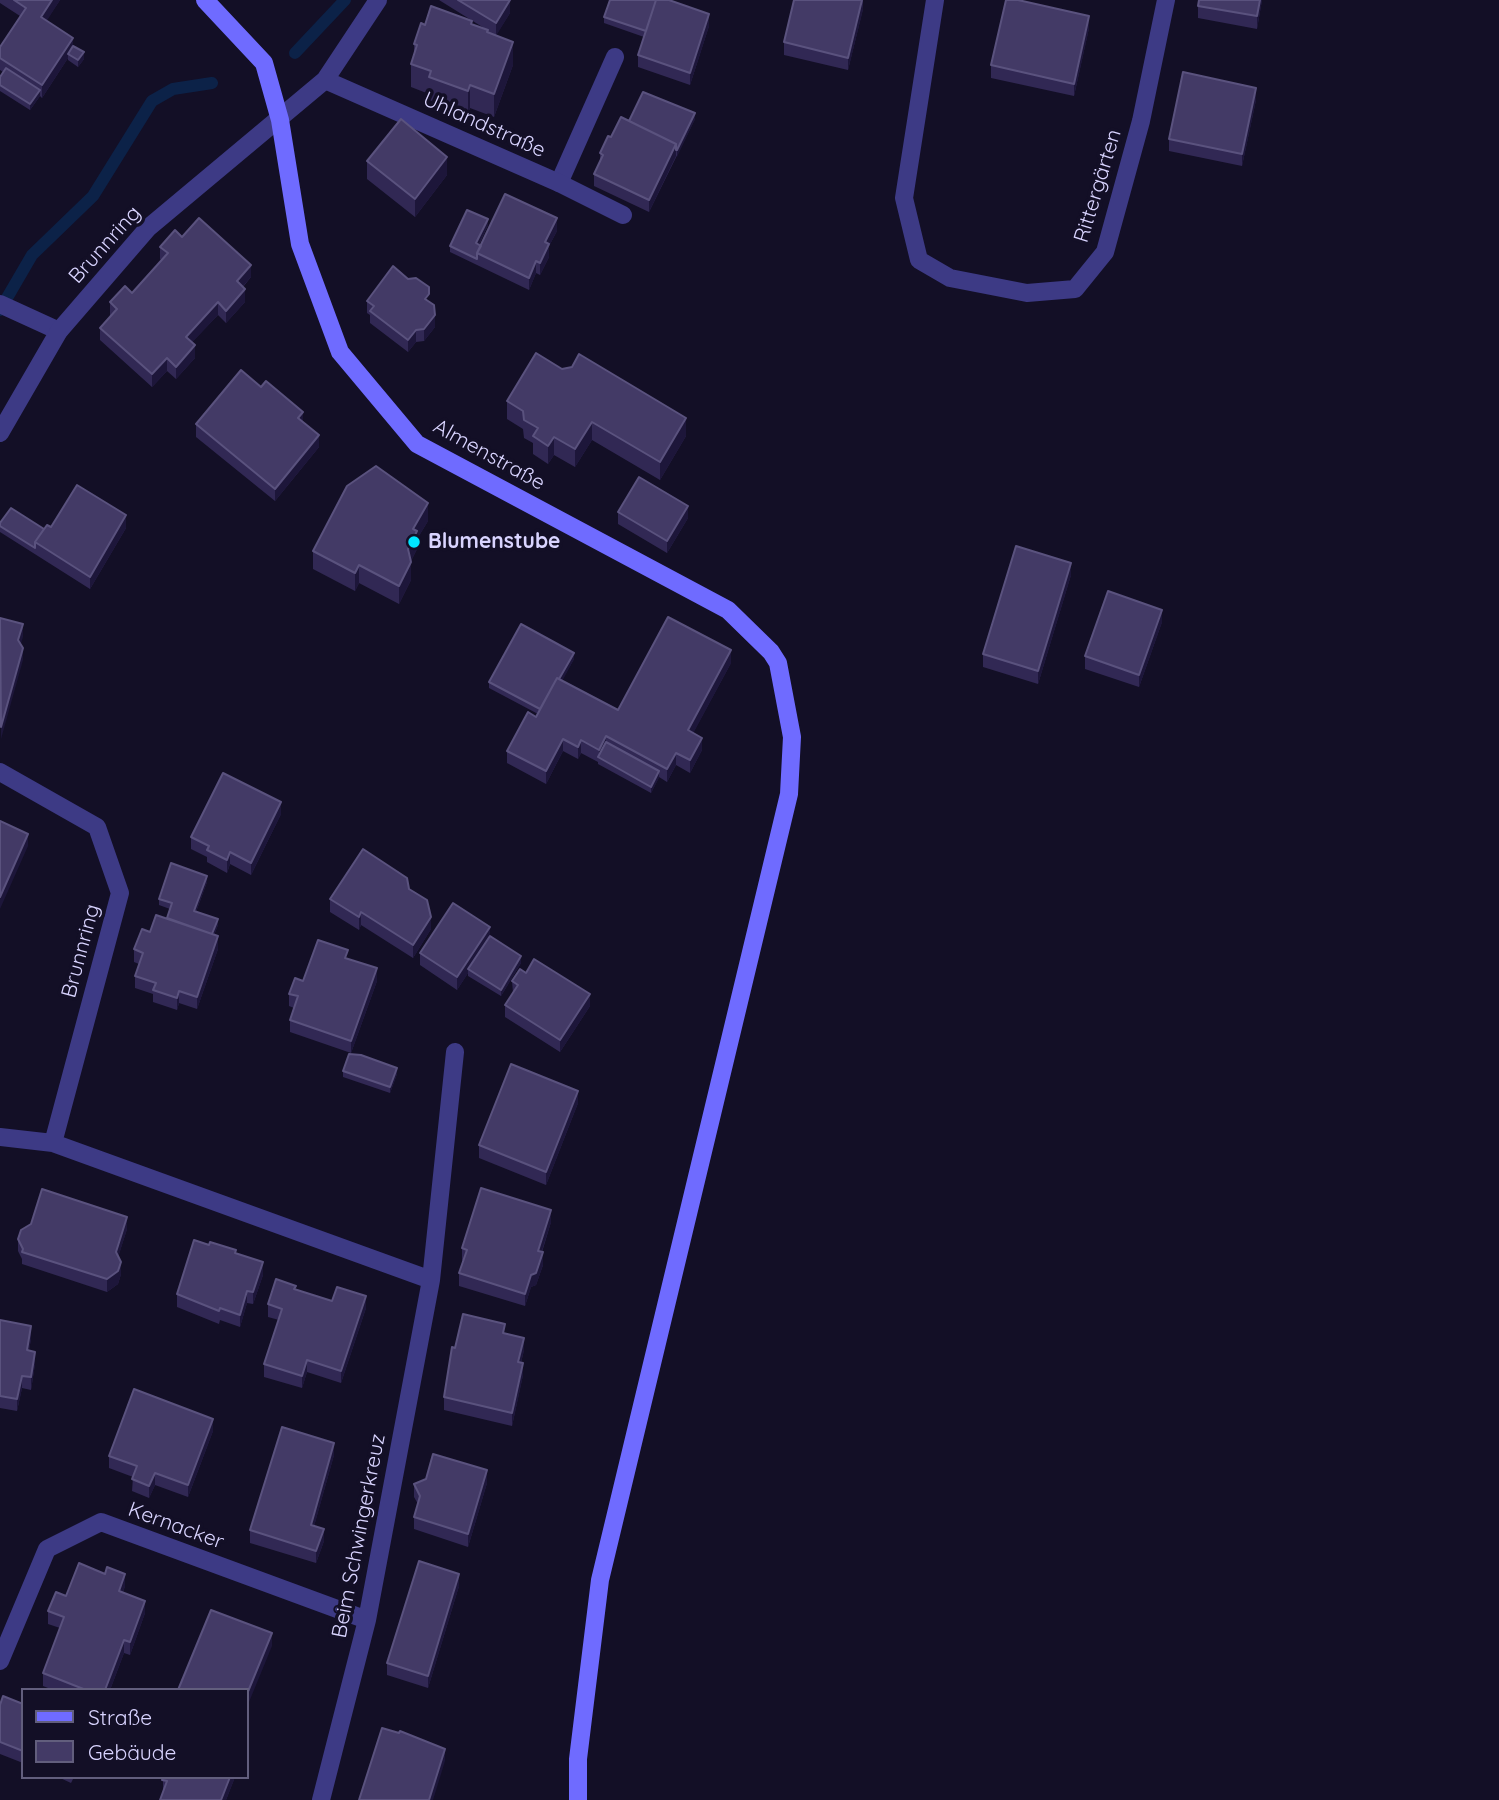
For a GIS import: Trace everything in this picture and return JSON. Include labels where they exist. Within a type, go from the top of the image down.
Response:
[{"type":"street","name":"Almenstraße","points":[[205,0],[264,62],[280,120],[300,244],[340,352],[417,444],[728,610],[771,652],[778,663],[792,737],[789,794],[600,1580],[578,1759],[578,1800]]},
{"type":"street","points":[[280,120],[325,80],[378,0]]},
{"type":"street","name":"Rittergärten","points":[[935,0],[904,198],[919,260],[950,278],[1027,293],[1075,289],[1105,251],[1141,121],[1166,0]]},
{"type":"street","points":[[559,183],[615,57]]},
{"type":"street","name":"Uhlandstraße","points":[[325,80],[559,183],[623,215]]},
{"type":"street","name":"Brunnring","points":[[0,433],[60,331],[148,228],[280,120]]},
{"type":"street","points":[[8,308],[60,331]]},
{"type":"street","name":"Brunnring","points":[[0,772],[97,827],[120,893],[53,1143]]},
{"type":"street","name":"Beim Schwingerkreuz","points":[[321,1800],[367,1619],[431,1280],[455,1052]]},
{"type":"street","points":[[0,1137],[53,1143],[431,1280]]},
{"type":"street","name":"Kernacker","points":[[0,1661],[47,1549],[101,1522],[367,1619]]},
{"type":"building","points":[[14,0],[52,0],[41,17],[73,38],[42,85],[0,58],[0,47],[26,8]]},
{"type":"building","points":[[458,0],[510,0],[496,23]]},
{"type":"building","points":[[610,0],[656,0],[646,31],[604,17]]},
{"type":"building","points":[[656,0],[669,0],[709,14],[690,73],[638,55]]},
{"type":"building","points":[[794,0],[862,0],[848,58],[784,42]]},
{"type":"building","points":[[1006,0],[1018,0],[1089,16],[1074,84],[991,65]]},
{"type":"building","points":[[1199,0],[1260,0],[1257,16],[1198,6]]},
{"type":"building","points":[[431,6],[472,21],[471,24],[513,42],[494,94],[470,85],[468,91],[429,77],[431,71],[411,64],[421,23],[425,25]]},
{"type":"building","points":[[73,46],[84,52],[78,60],[68,54]]},
{"type":"building","points":[[6,68],[40,90],[30,104],[0,85],[0,77]]},
{"type":"building","points":[[1183,72],[1256,88],[1242,154],[1169,139]]},
{"type":"building","points":[[643,92],[695,113],[677,150],[676,144],[629,121]]},
{"type":"building","points":[[621,117],[676,144],[649,200],[594,174],[608,136],[611,137]]},
{"type":"building","points":[[401,119],[447,157],[415,199],[367,161]]},
{"type":"building","points":[[505,194],[557,218],[545,242],[549,244],[540,263],[536,261],[529,278],[477,253]]},
{"type":"building","points":[[467,210],[488,219],[476,243],[481,246],[477,259],[450,246]]},
{"type":"building","points":[[199,218],[251,265],[237,281],[245,289],[226,311],[218,302],[186,337],[195,345],[176,367],[167,358],[152,374],[100,328],[117,309],[110,302],[125,286],[132,293],[168,253],[160,247],[175,230],[182,237]]},
{"type":"building","points":[[393,266],[408,279],[416,278],[429,287],[429,294],[425,299],[434,305],[435,315],[424,329],[416,330],[408,340],[370,311],[374,306],[367,301]]},
{"type":"building","points":[[536,353],[562,369],[572,367],[579,354],[686,418],[660,462],[592,422],[575,449],[554,437],[548,446],[533,436],[538,428],[524,420],[523,411],[507,401]]},
{"type":"building","points":[[241,370],[261,387],[266,381],[303,412],[298,418],[319,435],[275,489],[196,424]]},
{"type":"building","points":[[376,466],[428,503],[413,529],[417,531],[408,549],[411,562],[399,586],[359,565],[355,573],[313,551],[347,486]]},
{"type":"building","points":[[639,477],[688,506],[667,541],[618,512]]},
{"type":"building","points":[[77,485],[126,515],[90,577],[35,542],[47,525],[51,527]]},
{"type":"building","points":[[11,508],[44,529],[35,542],[35,548],[0,526]]},
{"type":"building","points":[[1016,546],[1071,563],[1038,671],[983,654]]},
{"type":"building","points":[[1108,591],[1162,610],[1139,675],[1085,656]]},
{"type":"building","points":[[668,617],[731,650],[688,730],[702,738],[690,760],[676,753],[667,769],[606,736],[599,750],[581,740],[578,747],[563,739],[546,771],[507,751],[528,712],[536,717],[557,678],[618,710]]},
{"type":"building","points":[[0,618],[23,624],[18,640],[23,648],[1,727]]},
{"type":"building","points":[[521,624],[574,653],[540,709],[489,682]]},
{"type":"building","points":[[606,742],[659,771],[651,787],[598,757]]},
{"type":"building","points":[[223,773],[281,802],[251,863],[230,852],[227,860],[207,850],[209,846],[191,837]]},
{"type":"building","points":[[0,821],[28,834],[0,897]]},
{"type":"building","points":[[363,849],[407,878],[409,889],[427,900],[431,917],[413,945],[361,912],[359,917],[330,899]]},
{"type":"building","points":[[171,863],[207,876],[194,911],[218,919],[212,934],[167,918],[172,903],[159,899]]},
{"type":"building","points":[[453,903],[490,927],[457,977],[420,953]]},
{"type":"building","points":[[156,915],[218,936],[197,997],[179,991],[177,998],[153,990],[156,983],[135,976],[143,953],[134,949],[142,929],[150,932]]},
{"type":"building","points":[[490,936],[521,956],[501,990],[468,969]]},
{"type":"building","points":[[318,940],[348,950],[345,958],[377,968],[351,1041],[290,1020],[298,996],[289,994],[295,978],[303,981]]},
{"type":"building","points":[[534,959],[590,994],[560,1040],[505,1005],[518,985],[512,981],[520,969],[526,973]]},
{"type":"building","points":[[349,1054],[361,1055],[397,1068],[390,1087],[343,1071]]},
{"type":"building","points":[[511,1064],[578,1091],[546,1172],[479,1145]]},
{"type":"building","points":[[481,1188],[551,1210],[538,1251],[543,1252],[525,1294],[459,1273],[467,1250],[462,1248]]},
{"type":"building","points":[[42,1189],[127,1217],[116,1252],[121,1262],[118,1271],[107,1279],[22,1252],[18,1239],[21,1230],[31,1224]]},
{"type":"building","points":[[194,1240],[236,1250],[235,1253],[263,1262],[253,1292],[247,1291],[240,1315],[220,1308],[219,1311],[177,1294]]},
{"type":"building","points":[[276,1279],[296,1286],[294,1289],[332,1301],[337,1287],[366,1296],[341,1371],[307,1360],[302,1376],[264,1364],[282,1309],[268,1304]]},
{"type":"building","points":[[463,1314],[505,1324],[503,1333],[524,1338],[518,1362],[523,1363],[512,1413],[444,1397],[452,1347],[455,1348]]},
{"type":"building","points":[[0,1320],[31,1326],[27,1350],[35,1352],[31,1377],[22,1376],[17,1399],[0,1396]]},
{"type":"building","points":[[134,1389],[213,1419],[188,1485],[155,1473],[149,1486],[132,1479],[137,1466],[109,1456]]},
{"type":"building","points":[[282,1427],[334,1443],[311,1525],[324,1529],[316,1551],[250,1530]]},
{"type":"building","points":[[433,1454],[487,1470],[468,1534],[414,1517],[420,1496],[414,1484],[426,1479]]},
{"type":"building","points":[[419,1561],[459,1574],[428,1676],[387,1663]]},
{"type":"building","points":[[79,1563],[105,1574],[107,1567],[125,1574],[119,1591],[145,1601],[130,1642],[124,1640],[106,1688],[81,1688],[43,1673],[64,1617],[48,1611],[56,1592],[66,1596]]},
{"type":"building","points":[[211,1610],[272,1633],[248,1692],[248,1688],[179,1688]]},
{"type":"building","points":[[3,1696],[21,1703],[21,1750],[0,1742],[0,1705]]},
{"type":"building","points":[[382,1728],[399,1733],[400,1731],[445,1749],[429,1800],[359,1800]]},
{"type":"building","points":[[229,1779],[221,1800],[160,1800],[167,1781],[162,1780]]},
{"type":"waterway","points":[[295,53],[345,0]]},
{"type":"waterway","points":[[0,310],[32,255],[93,196],[152,101],[173,89],[212,83]]},
{"type":"place","name":"Blumenstube","points":[[414,542]]}]
